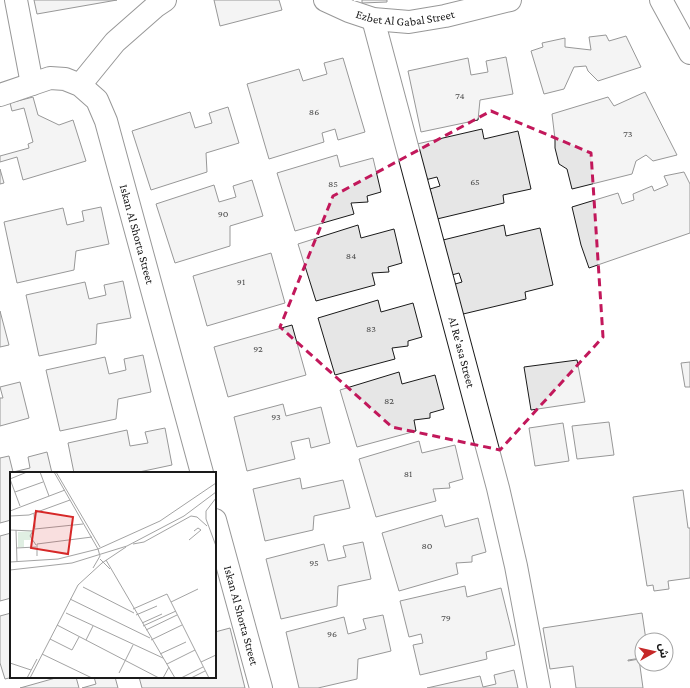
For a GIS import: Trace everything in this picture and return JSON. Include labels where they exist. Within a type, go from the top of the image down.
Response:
[{"type":"street","points":[[16,0],[32,84]]},
{"type":"street","points":[[80,85],[115,42],[165,0]]},
{"type":"street","name":"Ezbet Al Gabal Street","points":[[325,0],[349,11],[374,19],[409,22],[445,16],[510,0]]},
{"type":"street","points":[[661,0],[690,53]]},
{"type":"street","name":"Al Re'asa Street","points":[[374,19],[498,488],[516,566],[539,688]]},
{"type":"street","name":"Iskan Al Shorta Street","points":[[0,95],[50,78],[65,79],[80,85],[97,100],[106,120],[202,472]]},
{"type":"street","name":"Iskan Al Shorta Street","points":[[216,524],[261,688]]},
{"type":"highlighted area","points":[[491,111],[591,153],[603,337],[500,450],[392,427],[280,327],[333,196]]},
{"type":"building","points":[[34,0],[117,0],[37,14]]},
{"type":"building","points":[[214,0],[279,0],[282,10],[220,26]]},
{"type":"building","points":[[362,0],[387,0],[387,2],[362,3]]},
{"type":"building","points":[[606,35],[609,41],[626,36],[641,67],[598,81],[588,71],[586,66],[574,67],[564,89],[544,94],[531,51],[543,47],[542,43],[565,38],[565,47],[591,50],[589,37]]},
{"type":"building","points":[[506,57],[513,94],[480,100],[478,120],[421,132],[408,71],[468,58],[471,75],[488,72],[486,61]]},
{"type":"building","points":[[343,58],[365,132],[338,140],[335,129],[322,133],[324,142],[269,159],[247,84],[299,69],[303,81],[327,74],[324,63]]},
{"type":"building","points":[[645,92],[677,155],[653,161],[646,155],[636,161],[632,174],[572,189],[567,169],[559,164],[555,148],[552,114],[608,97],[614,106]]},
{"type":"building","points":[[33,97],[38,115],[59,125],[73,120],[86,161],[23,180],[17,157],[0,162],[0,156],[29,148],[28,144],[33,142],[24,108],[12,111],[10,103]]},
{"type":"building","points":[[228,107],[239,143],[206,153],[207,172],[151,190],[132,131],[190,112],[195,128],[212,123],[209,113]]},
{"type":"building","points":[[482,129],[484,139],[518,131],[531,189],[503,195],[504,203],[437,219],[430,189],[440,186],[437,177],[425,180],[417,144]]},
{"type":"building","points":[[337,155],[340,167],[373,158],[381,192],[367,196],[368,202],[351,203],[354,214],[295,231],[277,173]]},
{"type":"building","points":[[0,169],[4,183],[0,184]]},
{"type":"building","points":[[684,172],[690,184],[690,233],[589,268],[581,245],[572,207],[618,193],[622,204],[634,200],[633,194],[652,186],[654,191],[668,185],[664,176]]},
{"type":"building","points":[[252,180],[263,216],[230,226],[230,246],[175,263],[156,204],[214,185],[219,202],[236,197],[233,186]]},
{"type":"building","points":[[101,207],[109,244],[76,251],[74,270],[17,283],[4,222],[63,208],[67,225],[84,221],[82,211]]},
{"type":"building","points":[[358,225],[361,238],[394,229],[402,263],[388,267],[389,272],[372,273],[375,285],[316,301],[298,244]]},
{"type":"building","points":[[504,225],[506,236],[540,228],[553,285],[525,292],[526,299],[459,315],[452,285],[462,282],[459,273],[448,276],[439,241]]},
{"type":"building","points":[[271,253],[285,303],[207,326],[193,276]]},
{"type":"building","points":[[123,281],[131,318],[97,324],[96,344],[39,356],[26,295],[85,282],[89,299],[106,295],[104,285]]},
{"type":"building","points":[[378,300],[381,312],[413,303],[422,337],[408,341],[408,346],[392,348],[395,359],[335,375],[318,318]]},
{"type":"building","points":[[0,311],[9,345],[0,347]]},
{"type":"building","points":[[292,325],[306,375],[228,397],[214,347]]},
{"type":"building","points":[[143,355],[151,392],[118,399],[116,419],[60,431],[46,370],[105,357],[109,374],[126,370],[124,359]]},
{"type":"building","points":[[577,360],[585,402],[531,410],[524,367]]},
{"type":"building","points":[[690,362],[690,387],[685,387],[681,363]]},
{"type":"building","points":[[399,372],[402,384],[435,375],[444,409],[430,413],[430,418],[414,420],[416,431],[357,447],[340,390]]},
{"type":"building","points":[[20,382],[29,418],[0,426],[0,398],[3,398],[0,387]]},
{"type":"building","points":[[283,404],[286,416],[321,407],[330,443],[311,448],[309,438],[291,442],[295,459],[247,471],[234,417]]},
{"type":"building","points":[[609,422],[614,455],[577,459],[572,426]]},
{"type":"building","points":[[563,423],[569,461],[535,466],[529,428]]},
{"type":"building","points":[[165,428],[172,465],[139,472],[74,472],[68,443],[127,430],[130,446],[148,443],[145,432]]},
{"type":"building","points":[[419,441],[422,453],[455,445],[463,479],[449,483],[450,488],[433,489],[436,501],[376,517],[359,459]]},
{"type":"building","points":[[47,452],[52,472],[13,472],[30,468],[28,457]]},
{"type":"building","points":[[9,456],[13,472],[10,472],[10,520],[0,523],[0,458]]},
{"type":"building","points":[[300,478],[302,489],[343,480],[350,508],[314,516],[313,530],[265,541],[253,489]]},
{"type":"building","points":[[683,490],[688,528],[690,528],[690,578],[668,581],[669,589],[654,591],[653,585],[647,586],[633,497]]},
{"type":"building","points":[[442,515],[445,527],[478,518],[486,552],[472,556],[472,562],[456,563],[458,574],[399,591],[382,533]]},
{"type":"building","points":[[10,533],[10,598],[0,601],[0,536]]},
{"type":"building","points":[[363,542],[371,579],[338,586],[337,606],[281,619],[266,559],[324,544],[328,561],[346,557],[343,546]]},
{"type":"building","points":[[465,586],[467,597],[501,588],[515,645],[486,652],[487,659],[420,675],[413,645],[423,643],[421,634],[409,637],[400,601]]},
{"type":"building","points":[[10,613],[10,678],[5,679],[0,663],[0,616]]},
{"type":"building","points":[[642,613],[645,632],[634,632],[634,659],[628,661],[634,660],[634,672],[641,672],[643,688],[576,688],[573,666],[550,669],[543,628]]},
{"type":"building","points":[[383,615],[391,651],[358,659],[357,679],[318,688],[299,688],[286,632],[344,617],[348,634],[366,629],[363,619]]},
{"type":"building","points":[[230,628],[245,688],[142,688],[139,678],[216,678],[216,632]]},
{"type":"building","points":[[514,670],[518,688],[427,688],[480,676],[483,687],[496,684],[494,675]]},
{"type":"building","points":[[55,678],[76,678],[79,688],[20,688]]},
{"type":"building","points":[[94,678],[115,678],[118,688],[82,688],[96,684]]}]
